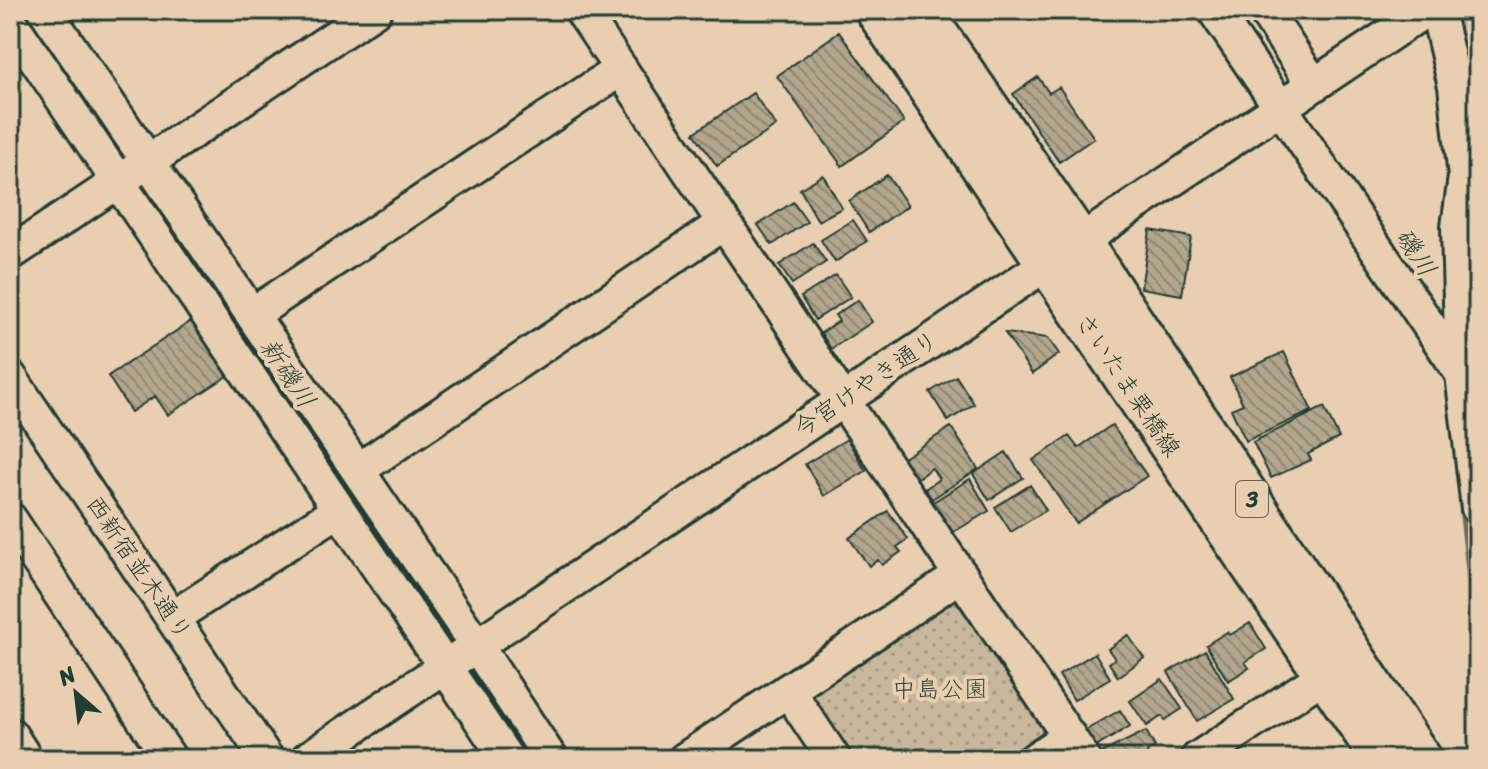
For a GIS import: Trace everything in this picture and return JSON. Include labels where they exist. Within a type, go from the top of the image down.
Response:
[{"type":"main road","name":"さいたま栗橋線","points":[[876,10],[1382,759]]},
{"type":"main road","name":"さいたま栗橋線","points":[[921,10],[1080,241],[1421,759]]},
{"type":"street","points":[[45,10],[551,759]]},
{"type":"street","points":[[14,242],[118,182],[375,10]]},
{"type":"street","points":[[581,10],[1077,748],[1035,759]]},
{"type":"street","points":[[1214,10],[1462,374]]},
{"type":"street","points":[[1264,10],[1314,85]]},
{"type":"street","name":"今宮けやき通り","points":[[307,759],[1426,10]]},
{"type":"street","points":[[1437,10],[1455,86],[1465,177],[1468,222],[1462,374],[1478,508]]},
{"type":"street","points":[[10,21],[507,759]]},
{"type":"street","points":[[253,314],[621,69]]},
{"type":"street","points":[[358,470],[724,223]]},
{"type":"street","name":"西新宿並木通り","points":[[10,377],[267,759]]},
{"type":"street","points":[[172,618],[339,510]]},
{"type":"street","points":[[10,519],[170,759]]},
{"type":"street","points":[[685,759],[961,575]]},
{"type":"street","points":[[1197,759],[1325,675]]},
{"type":"street","points":[[788,690],[834,759]]},
{"type":"street","points":[[10,734],[26,759]]},
{"type":"green space","points":[[1449,10],[1478,10],[1478,121],[1475,123]]},
{"type":"green space","name":"中島公園","points":[[953,599],[959,600],[1043,721],[1041,738],[1011,759],[836,759],[806,695]]},
{"type":"building","points":[[839,32],[904,122],[842,166],[777,76]]},
{"type":"building","points":[[1038,77],[1049,93],[1059,87],[1094,138],[1059,162],[1013,94]]},
{"type":"building","points":[[753,93],[776,126],[717,166],[694,133]]},
{"type":"building","points":[[823,175],[842,208],[818,221],[800,189]]},
{"type":"building","points":[[887,175],[908,206],[869,232],[849,201]]},
{"type":"building","points":[[793,202],[807,222],[772,245],[758,225]]},
{"type":"building","points":[[853,220],[867,241],[835,262],[821,240]]},
{"type":"building","points":[[1150,230],[1191,237],[1182,295],[1141,288]]},
{"type":"building","points":[[813,243],[826,262],[792,284],[779,265]]},
{"type":"building","points":[[836,275],[851,297],[815,320],[801,297]]},
{"type":"building","points":[[858,300],[872,322],[831,349],[821,333],[839,321],[835,315]]},
{"type":"building","points":[[193,320],[229,375],[168,415],[155,396],[131,412],[108,376]]},
{"type":"building","points":[[1005,333],[1048,338],[1059,354],[1032,374]]},
{"type":"building","points":[[1284,352],[1312,411],[1246,441],[1231,409],[1243,404],[1230,377]]},
{"type":"building","points":[[956,376],[974,404],[948,421],[930,392]]},
{"type":"building","points":[[1324,407],[1339,438],[1308,454],[1311,460],[1271,478],[1253,442]]},
{"type":"building","points":[[1112,425],[1147,476],[1076,523],[1033,460],[1069,436],[1078,448]]},
{"type":"building","points":[[951,427],[978,469],[932,499],[925,489],[939,479],[932,468],[916,479],[902,459]]},
{"type":"building","points":[[847,439],[866,471],[824,496],[805,464]]},
{"type":"building","points":[[1006,452],[1023,478],[989,500],[973,474]]},
{"type":"building","points":[[970,479],[989,511],[952,533],[933,502]]},
{"type":"building","points":[[1030,485],[1046,510],[1011,532],[995,507]]},
{"type":"building","points":[[888,511],[908,539],[897,547],[901,552],[882,565],[878,560],[869,566],[849,538]]},
{"type":"building","points":[[1250,623],[1266,649],[1245,662],[1249,668],[1228,681],[1206,645]]},
{"type":"building","points":[[1128,635],[1144,658],[1118,677],[1109,663],[1115,659],[1108,649]]},
{"type":"building","points":[[1205,650],[1234,699],[1197,721],[1168,672]]},
{"type":"building","points":[[1095,653],[1110,678],[1074,700],[1059,675]]},
{"type":"building","points":[[1162,679],[1182,709],[1165,720],[1162,716],[1147,726],[1130,701]]},
{"type":"building","points":[[1120,710],[1130,726],[1096,747],[1086,730]]},
{"type":"building","points":[[1146,731],[1155,747],[1147,752],[1150,759],[1107,759],[1103,752]]},
{"type":"waterway","name":"磯川","points":[[1462,503],[1478,646]]},
{"type":"water label","name":"新磯川","points":[[288,373]]}]
